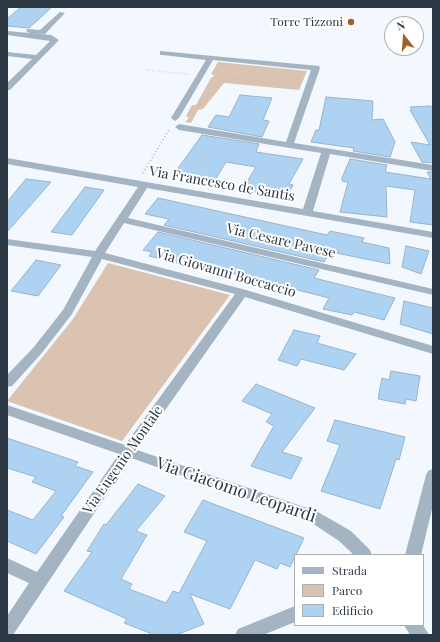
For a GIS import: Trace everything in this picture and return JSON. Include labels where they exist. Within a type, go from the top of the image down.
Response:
[{"type":"street","points":[[7,33],[39,34],[62,12]]},
{"type":"street","points":[[7,29],[39,34],[54,40],[7,88]]},
{"type":"street","points":[[163,53],[316,68],[288,145]]},
{"type":"street","points":[[7,54],[38,57]]},
{"type":"street","points":[[175,118],[211,58]]},
{"type":"street","points":[[179,127],[433,168]]},
{"type":"street","points":[[307,213],[326,151]]},
{"type":"street","name":"Via Francesco de Santis","points":[[7,161],[433,235]]},
{"type":"street","points":[[7,383],[37,351],[68,311],[99,255],[123,220],[140,184]]},
{"type":"street","name":"Via Cesare Pavese","points":[[123,220],[433,292]]},
{"type":"street","name":"Via Giovanni Boccaccio","points":[[7,242],[99,255],[242,292],[433,350]]},
{"type":"street","name":"Via Eugenio Montale","points":[[7,630],[128,452],[242,292]]},
{"type":"street","name":"Via Giacomo Leopardi","points":[[7,410],[311,515],[345,536],[363,554]]},
{"type":"street","points":[[413,554],[433,475]]},
{"type":"street","points":[[7,565],[41,581]]},
{"type":"street","points":[[244,635],[294,614]]},
{"type":"street","points":[[414,626],[420,635]]},
{"type":"path","points":[[147,70],[310,86]]},
{"type":"path","points":[[140,184],[167,131],[179,127],[224,78]]},
{"type":"green space","points":[[218,62],[307,71],[299,90],[224,83],[203,109],[198,110],[191,123],[185,122],[189,118],[186,116],[192,105],[196,105],[211,78],[215,76],[211,74]]},
{"type":"green space","points":[[108,263],[230,295],[122,441],[7,401],[73,319]]},
{"type":"building","points":[[21,7],[52,7],[29,28],[7,26],[7,19]]},
{"type":"building","points":[[240,95],[272,98],[263,120],[269,121],[262,137],[208,127],[216,115],[229,117]]},
{"type":"building","points":[[326,97],[373,101],[372,120],[383,119],[395,142],[390,157],[353,151],[354,148],[311,142],[316,130],[319,130]]},
{"type":"building","points":[[410,107],[433,107],[433,163],[422,162],[411,142],[430,145],[410,110],[412,110]]},
{"type":"building","points":[[202,135],[259,144],[256,152],[303,159],[289,184],[293,185],[287,197],[242,190],[256,167],[226,162],[212,185],[171,178]]},
{"type":"building","points":[[350,159],[387,165],[385,172],[431,179],[427,172],[433,172],[433,225],[410,222],[415,190],[386,186],[387,217],[340,212],[348,182],[342,181],[342,178]]},
{"type":"building","points":[[26,179],[51,182],[7,232],[7,202]]},
{"type":"building","points":[[85,187],[104,190],[72,235],[51,232]]},
{"type":"building","points":[[158,198],[327,235],[330,231],[364,238],[362,242],[389,248],[390,264],[336,253],[334,255],[329,254],[324,262],[164,225],[169,219],[145,214]]},
{"type":"building","points":[[158,232],[319,270],[314,278],[395,298],[384,320],[354,312],[352,315],[323,309],[329,298],[227,272],[225,275],[149,256],[152,252],[143,250]]},
{"type":"building","points":[[406,246],[429,251],[421,274],[402,267]]},
{"type":"building","points":[[36,260],[61,265],[38,296],[11,291]]},
{"type":"building","points":[[404,301],[433,308],[433,334],[400,324]]},
{"type":"building","points":[[294,330],[320,336],[317,343],[356,354],[344,370],[301,359],[297,366],[278,360]]},
{"type":"building","points":[[391,371],[420,376],[416,401],[406,399],[405,404],[378,399],[382,378],[389,380]]},
{"type":"building","points":[[256,384],[315,408],[282,452],[302,458],[291,479],[251,466],[274,426],[266,422],[272,414],[242,401]]},
{"type":"building","points":[[335,420],[405,437],[399,460],[396,459],[380,509],[321,491],[340,445],[327,441]]},
{"type":"building","points":[[7,438],[78,462],[75,466],[93,472],[61,516],[64,517],[36,554],[7,541],[7,510],[33,520],[56,491],[32,482],[36,477],[7,468]]},
{"type":"building","points":[[138,484],[165,496],[136,531],[147,535],[121,579],[132,584],[129,589],[166,603],[173,591],[179,593],[207,541],[184,532],[203,500],[304,538],[296,554],[294,554],[294,559],[290,567],[280,563],[277,569],[255,560],[230,609],[190,594],[204,624],[176,635],[150,635],[150,633],[124,623],[127,619],[64,591],[92,552],[87,551],[104,524],[106,525]]},
{"type":"place","name":"Torre Tizzoni","points":[[351,22]]}]
